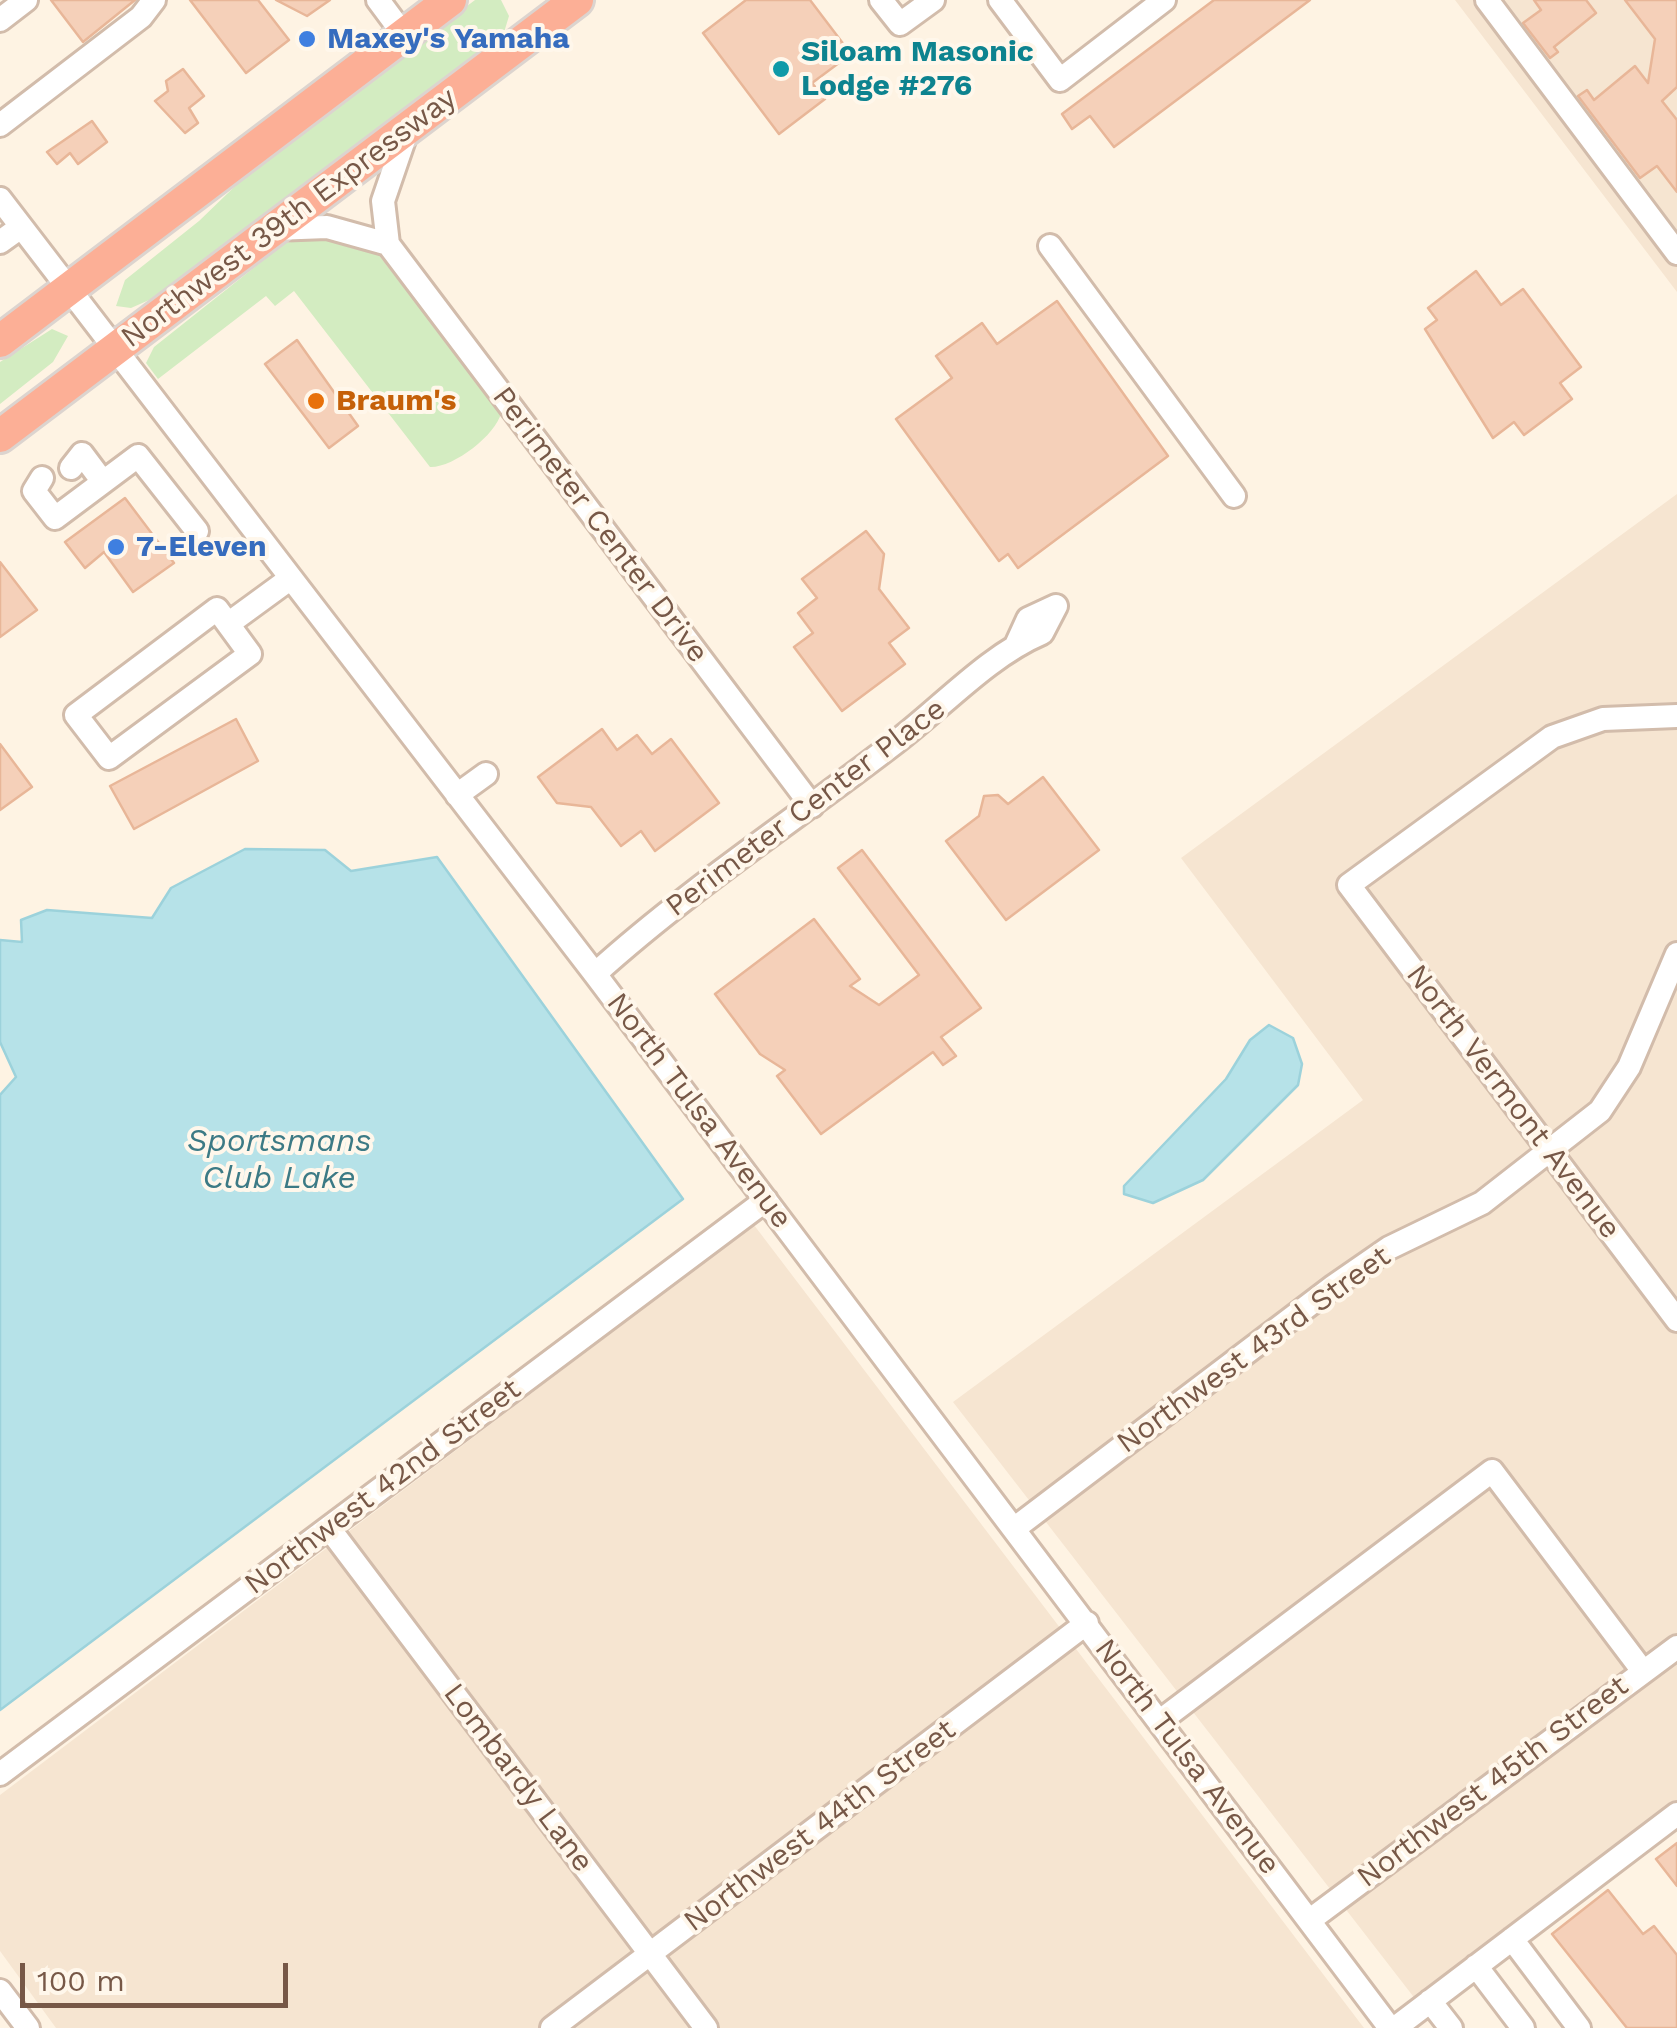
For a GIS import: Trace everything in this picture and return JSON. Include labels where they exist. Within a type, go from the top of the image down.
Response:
[{"type":"highway","points":[[0,341],[404,35],[438,4]]},
{"type":"highway","name":"Northwest 39th Expressway","points":[[0,436],[408,128],[556,6]]},
{"type":"street","points":[[0,20],[26,0]]},
{"type":"street","points":[[0,124],[141,17],[154,0]]},
{"type":"street","points":[[378,0],[404,35]]},
{"type":"street","points":[[881,0],[900,24],[934,0]]},
{"type":"street","points":[[1000,0],[1060,80],[1164,0]]},
{"type":"street","points":[[1487,0],[1677,254]]},
{"type":"street","points":[[271,229],[327,227],[388,244],[383,202],[408,128]]},
{"type":"street","name":"North Tulsa Avenue","points":[[0,199],[595,974],[1392,2028]]},
{"type":"street","points":[[0,242],[21,227]]},
{"type":"street","name":"Perimeter Center Drive","points":[[388,244],[812,806]]},
{"type":"street","points":[[1050,246],[1234,496]]},
{"type":"street","points":[[70,464],[82,454],[103,482]]},
{"type":"street","points":[[43,483],[34,491],[54,518],[138,456],[197,531]]},
{"type":"street","points":[[228,624],[291,578]]},
{"type":"street","points":[[217,609],[228,624],[250,654],[108,758],[76,715],[217,609]]},
{"type":"street","name":"Perimeter Center Place","points":[[595,974],[641,932],[812,806],[1017,643]]},
{"type":"street","name":"North Vermont Avenue","points":[[1677,716],[1603,719],[1552,737],[1349,885],[1677,1320]]},
{"type":"street","points":[[457,795],[486,774]]},
{"type":"street","name":"Northwest 43rd Street","points":[[1015,1528],[1334,1286],[1413,1235],[1482,1204],[1600,1111],[1619,1086],[1677,954]]},
{"type":"street","name":"Northwest 42nd Street","points":[[0,1774],[766,1200]]},
{"type":"street","points":[[1160,1721],[1492,1471],[1642,1670]]},
{"type":"street","name":"Lombardy Lane","points":[[329,1528],[706,2028]]},
{"type":"street","name":"Northwest 44th Street","points":[[552,2028],[1087,1623]]},
{"type":"street","name":"Northwest 45th Street","points":[[1310,1920],[1677,1647]]},
{"type":"street","points":[[1392,2028],[1677,1814]]},
{"type":"street","points":[[1512,1939],[1579,2028]]},
{"type":"street","points":[[1476,1966],[1523,2028]]},
{"type":"street","points":[[0,1990],[28,2028]]},
{"type":"street","points":[[1430,2001],[1450,2028]]},
{"type":"shaded area","points":[[1455,0],[1677,0],[1677,292]]},
{"type":"shaded area","points":[[1677,494],[1677,1804],[1416,2000],[953,1402],[1363,1100],[1181,858]]},
{"type":"shaded area","points":[[754,1225],[1364,2028],[56,2028],[0,1951],[0,1795]]},
{"type":"green space","points":[[475,0],[501,0],[509,16],[502,39],[165,293],[131,308],[116,306],[125,280],[199,221],[257,165]]},
{"type":"green space","points":[[328,236],[375,250],[501,413],[491,431],[461,456],[430,467],[294,291],[275,306],[266,296],[158,379],[146,363],[154,347],[285,243]]},
{"type":"green space","points":[[52,329],[68,336],[53,362],[0,404],[0,362]]},
{"type":"water","name":"Sportsmans Club Lake","points":[[245,849],[325,850],[351,871],[437,857],[683,1199],[0,1710],[0,1095],[16,1077],[0,1042],[0,940],[22,942],[21,920],[47,910],[152,918],[171,888]]},
{"type":"water","points":[[1269,1025],[1293,1038],[1302,1064],[1298,1085],[1203,1180],[1153,1203],[1124,1194],[1124,1186],[1226,1079],[1250,1040]]},
{"type":"building","points":[[51,0],[135,0],[83,42]]},
{"type":"building","points":[[190,0],[258,0],[289,40],[246,73]]},
{"type":"building","points":[[276,0],[330,0],[307,16]]},
{"type":"building","name":"Siloam Masonic Lodge #276","points":[[746,0],[810,0],[851,54],[812,83],[825,99],[779,134],[703,33]]},
{"type":"building","points":[[1214,0],[1310,0],[1114,147],[1090,116],[1072,129],[1062,114]]},
{"type":"building","points":[[1534,0],[1586,0],[1596,13],[1554,47],[1558,52],[1550,58],[1523,23],[1541,10]]},
{"type":"building","points":[[1625,0],[1677,0],[1677,87],[1662,101],[1677,120],[1677,192],[1657,166],[1640,178],[1578,96],[1587,90],[1594,100],[1635,66],[1648,83],[1655,39]]},
{"type":"building","points":[[183,69],[204,96],[189,108],[198,123],[185,133],[155,101],[168,91],[166,81]]},
{"type":"building","points":[[92,121],[107,142],[78,164],[70,153],[57,164],[47,152]]},
{"type":"building","points":[[1476,271],[1501,305],[1523,289],[1581,367],[1560,383],[1572,399],[1524,435],[1514,422],[1493,438],[1425,329],[1437,320],[1428,308]]},
{"type":"building","points":[[1057,301],[1168,456],[1018,568],[1008,554],[999,561],[896,419],[952,378],[936,356],[982,323],[997,344]]},
{"type":"building","name":"Braum's","points":[[297,340],[358,426],[329,448],[265,364]]},
{"type":"building","name":"7-Eleven","points":[[125,498],[174,563],[133,592],[104,552],[85,568],[65,542]]},
{"type":"building","points":[[866,531],[884,554],[879,589],[909,628],[889,643],[905,664],[842,711],[794,647],[813,633],[798,613],[817,598],[802,579]]},
{"type":"building","points":[[0,562],[37,610],[0,637]]},
{"type":"building","points":[[236,719],[258,761],[134,829],[110,786]]},
{"type":"building","points":[[602,729],[617,750],[637,735],[652,754],[671,739],[719,803],[655,851],[641,831],[621,846],[591,807],[557,803],[538,777]]},
{"type":"building","points":[[0,744],[32,787],[0,810]]},
{"type":"building","points":[[1043,777],[1099,850],[1006,920],[946,841],[979,816],[984,796],[998,795],[1008,804]]},
{"type":"building","points":[[862,850],[981,1008],[941,1037],[956,1056],[943,1065],[933,1052],[821,1134],[777,1076],[785,1070],[760,1054],[715,994],[814,919],[860,979],[850,986],[879,1005],[919,975],[838,868]]},
{"type":"building","points":[[1677,1843],[1677,1886],[1656,1859]]},
{"type":"building","points":[[1608,1890],[1643,1934],[1654,1926],[1677,1955],[1677,2028],[1627,2028],[1552,1934]]},
{"type":"place","name":"Maxey's Yamaha","points":[[307,39]]},
{"type":"place","name":"Siloam Masonic Lodge #276","points":[[781,69]]},
{"type":"place","name":"Braum's","points":[[316,401]]},
{"type":"place","name":"7-Eleven","points":[[116,547]]}]
